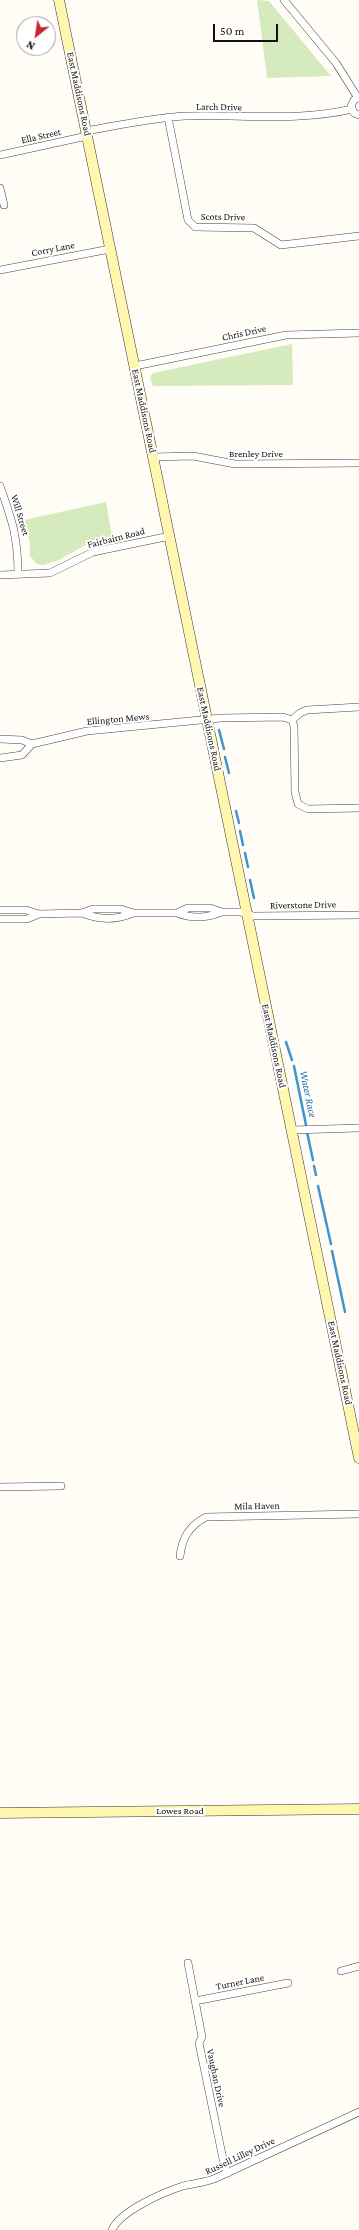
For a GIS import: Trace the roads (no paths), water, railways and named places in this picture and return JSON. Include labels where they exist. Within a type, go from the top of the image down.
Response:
[{"type":"street","name":"East Maddisons Road","points":[[59,0],[359,1458]]},
{"type":"street","points":[[284,0],[336,64],[358,98],[352,102],[352,110],[359,115]]},
{"type":"street","name":"Larch Drive","points":[[87,134],[150,119],[329,115],[352,110]]},
{"type":"street","name":"Scots Drive","points":[[168,118],[188,220],[195,227],[254,228],[281,245],[359,236]]},
{"type":"street","name":"Ella Street","points":[[0,155],[87,134]]},
{"type":"street","points":[[0,188],[4,206]]},
{"type":"street","name":"Corry Lane","points":[[0,270],[110,249]]},
{"type":"street","name":"Chris Drive","points":[[135,366],[286,335],[359,333]]},
{"type":"street","name":"Brenley Drive","points":[[153,457],[193,456],[235,464],[359,463]]},
{"type":"street","name":"Will Street","points":[[0,486],[16,532],[18,545],[18,574]]},
{"type":"street","name":"Fairbairn Road","points":[[0,575],[50,573],[93,552],[170,536]]},
{"type":"street","points":[[359,707],[308,710],[300,713],[292,720],[294,726],[295,792],[298,804],[308,809],[359,808]]},
{"type":"street","name":"Ellington Mews","points":[[0,758],[22,755],[32,744],[80,732],[207,719],[283,717],[292,720]]},
{"type":"street","name":"Ellington Mews","points":[[0,739],[18,739],[32,744]]},
{"type":"street","name":"Riverstone Drive","points":[[39,914],[82,914],[93,909],[121,909],[133,913],[178,912],[188,908],[210,908],[222,912],[254,916],[359,915]]},
{"type":"street","points":[[0,910],[26,910],[39,914]]},
{"type":"street","points":[[0,919],[27,919],[39,914]]},
{"type":"street","points":[[292,1130],[359,1128]]},
{"type":"street","points":[[0,1487],[61,1486]]},
{"type":"street","name":"Mila Haven","points":[[180,1556],[184,1538],[194,1524],[206,1517],[359,1514]]},
{"type":"street","name":"Lowes Road","points":[[0,1813],[359,1809]]},
{"type":"street","name":"Vaughan Drive","points":[[188,1963],[202,2037],[199,2043],[228,2173]]},
{"type":"street","points":[[341,1971],[359,1966]]},
{"type":"street","name":"Turner Lane","points":[[195,2001],[288,1983]]},
{"type":"street","name":"Russell Lilley Drive","points":[[112,2230],[119,2219],[134,2208],[181,2187],[204,2183],[228,2173],[359,2112]]},
{"type":"waterway","name":"Water Race","points":[[219,730],[224,749]]},
{"type":"waterway","name":"Water Race","points":[[225,757],[229,773]]},
{"type":"waterway","name":"Water Race","points":[[236,811],[239,823]]},
{"type":"waterway","name":"Water Race","points":[[240,831],[243,845]]},
{"type":"waterway","name":"Water Race","points":[[245,853],[248,867]]},
{"type":"waterway","name":"Water Race","points":[[250,880],[254,898]]},
{"type":"waterway","name":"Water Race","points":[[286,1042],[292,1060]]},
{"type":"waterway","name":"Water Race","points":[[294,1066],[306,1125]]},
{"type":"waterway","name":"Water Race","points":[[307,1132],[313,1160]]},
{"type":"waterway","name":"Water Race","points":[[314,1166],[316,1175]]},
{"type":"waterway","name":"Water Race","points":[[318,1186],[331,1244]]},
{"type":"waterway","name":"Water Race","points":[[332,1251],[345,1312]]}]
